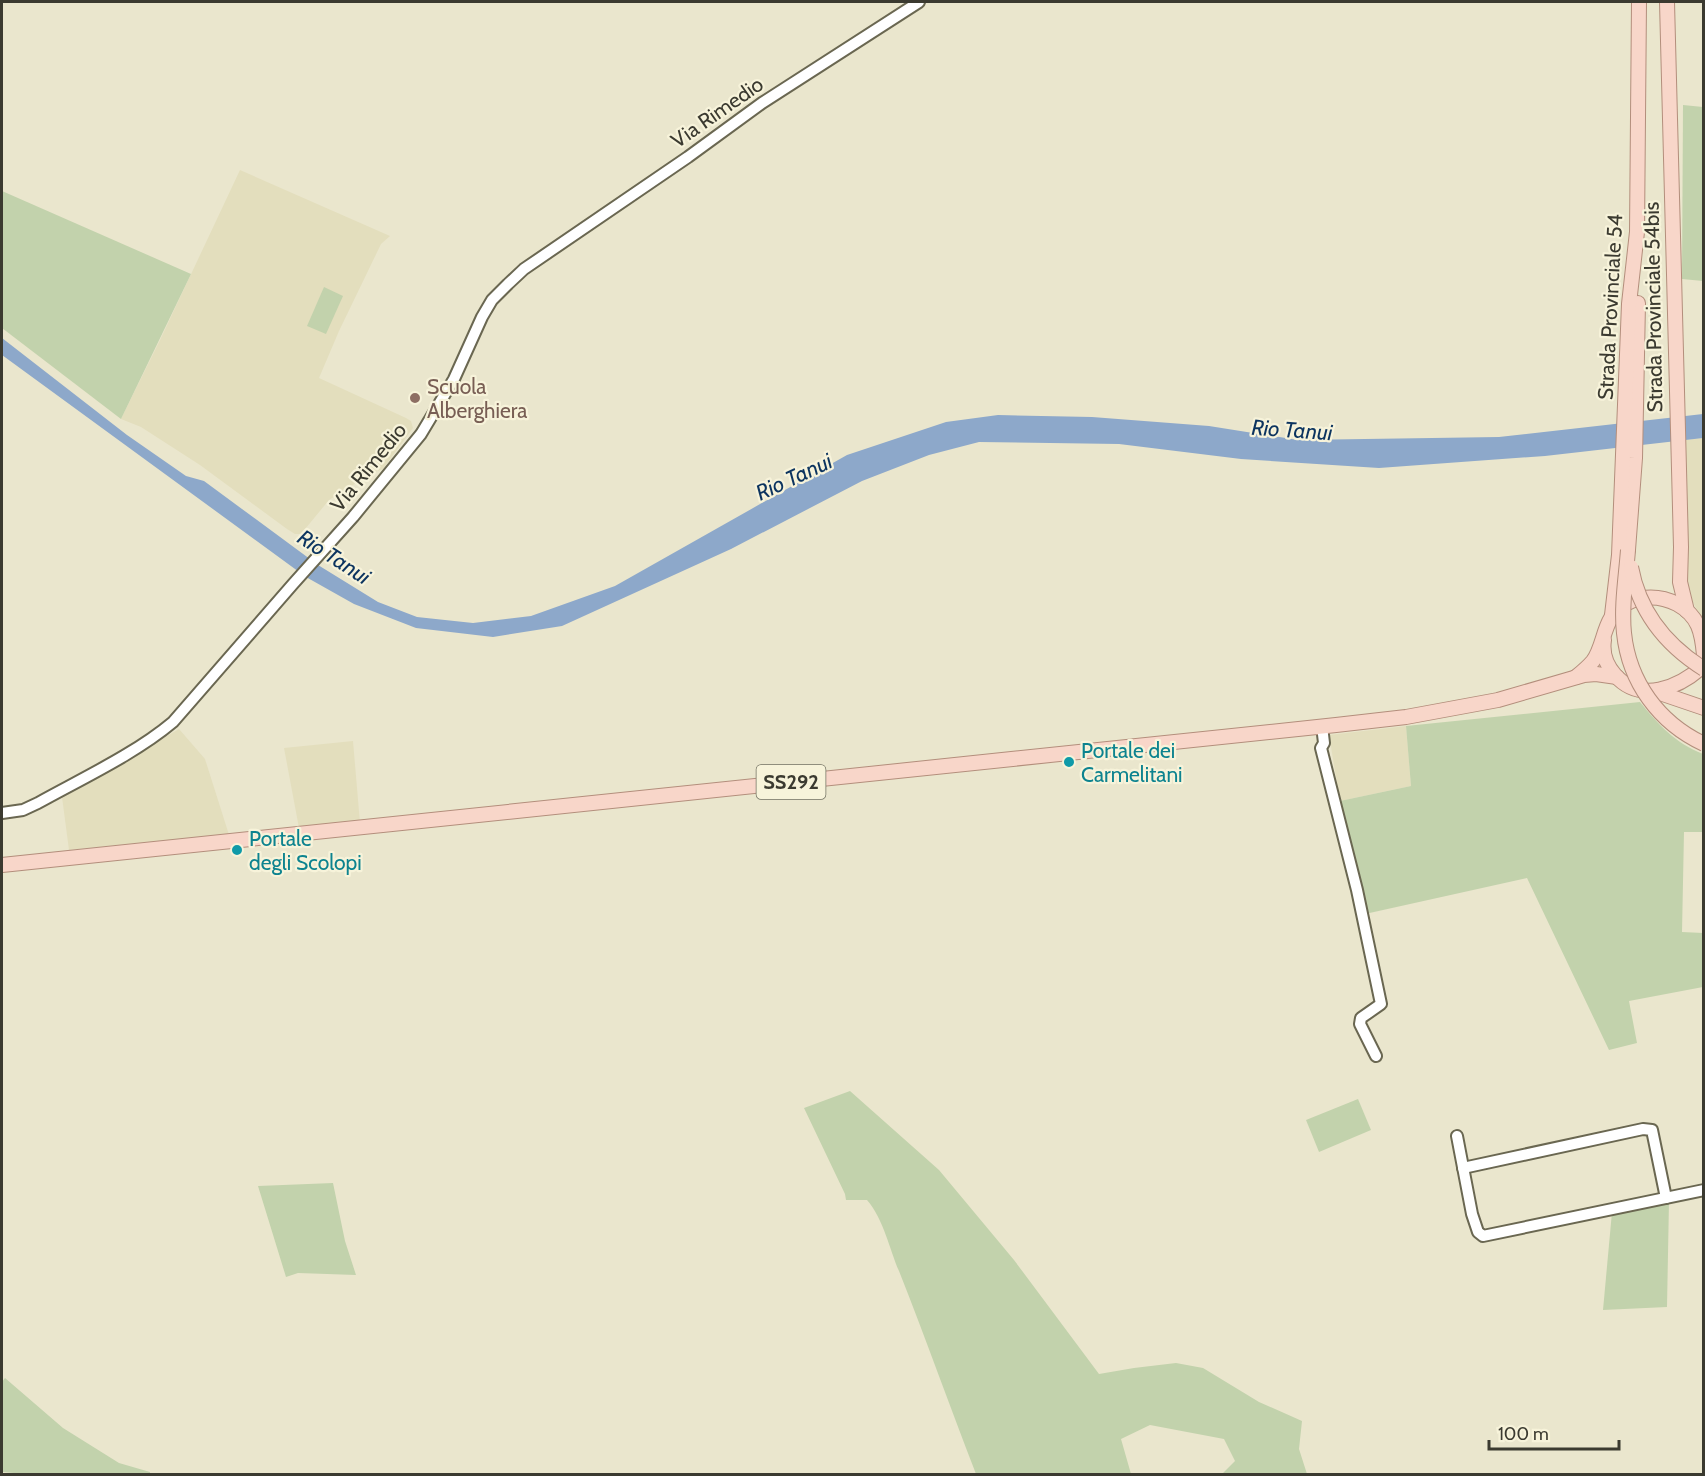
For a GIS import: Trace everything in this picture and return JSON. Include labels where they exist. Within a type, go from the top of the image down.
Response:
[{"type":"main road","name":"Strada Provinciale 54","points":[[1576,677],[1594,660],[1612,615],[1619,555],[1639,259],[1637,232],[1639,2]]},
{"type":"main road","name":"Strada Provinciale 54bis","points":[[1667,2],[1680,582],[1687,611]]},
{"type":"main road","points":[[1631,385],[1635,458],[1624,632],[1634,673],[1645,695],[1666,719],[1682,732],[1704,744]]},
{"type":"main road","points":[[1628,550],[1633,577],[1649,617],[1673,645],[1703,667]]},
{"type":"main road","points":[[1612,615],[1623,605],[1644,597],[1669,601],[1687,611],[1702,632],[1703,667]]},
{"type":"main road","points":[[1605,632],[1604,655],[1617,677]]},
{"type":"main road","name":"SS292","points":[[2,865],[1406,717],[1497,700],[1576,677],[1596,674],[1617,677],[1634,689],[1653,690],[1674,686],[1703,667]]},
{"type":"main road","name":"SS292","points":[[1653,690],[1704,708]]},
{"type":"street","name":"Via Rimedio","points":[[2,813],[23,810],[38,803],[157,735],[173,722],[374,493],[421,434],[454,379],[482,317],[492,300],[507,284],[524,269],[688,157],[762,103],[919,2]]},
{"type":"street","points":[[1322,726],[1324,743],[1321,748],[1357,890],[1381,1004],[1361,1018],[1360,1024],[1376,1056]]},
{"type":"street","points":[[1463,1168],[1643,1129],[1652,1130],[1665,1198]]},
{"type":"street","points":[[1457,1136],[1472,1214],[1478,1232],[1483,1236],[1704,1190]]},
{"type":"shaded area","points":[[240,170],[390,236],[381,244],[319,378],[406,418],[411,421],[413,428],[383,469],[372,473],[329,500],[301,534],[295,534],[287,529],[200,465],[141,427],[121,419]]},
{"type":"shaded area","points":[[1703,438],[1703,621],[1689,595],[1687,583],[1684,440]]},
{"type":"shaded area","points":[[1406,726],[1411,786],[1340,801],[1329,735]]},
{"type":"shaded area","points":[[179,729],[205,759],[230,838],[181,839],[69,850],[62,797],[116,768]]},
{"type":"shaded area","points":[[353,741],[360,823],[299,828],[284,748]]},
{"type":"green space","points":[[1683,105],[1703,107],[1703,281],[1682,279]]},
{"type":"green space","points":[[2,191],[191,274],[121,419],[2,328]]},
{"type":"green space","points":[[324,287],[343,296],[326,334],[307,326]]},
{"type":"green space","points":[[1640,702],[1668,732],[1693,750],[1703,754],[1703,832],[1684,832],[1682,932],[1703,933],[1703,987],[1629,1001],[1637,1043],[1609,1050],[1527,878],[1365,914],[1340,801],[1411,786],[1406,726]]},
{"type":"green space","points":[[850,1091],[939,1170],[1014,1260],[1099,1374],[1176,1363],[1203,1368],[1259,1402],[1302,1421],[1299,1449],[1307,1474],[1222,1474],[1235,1461],[1224,1439],[1150,1425],[1121,1439],[1131,1474],[976,1474],[882,1225],[867,1200],[846,1200],[804,1108]]},
{"type":"green space","points":[[1358,1099],[1371,1130],[1319,1152],[1306,1120]]},
{"type":"green space","points":[[333,1183],[345,1241],[356,1275],[298,1273],[286,1277],[258,1186]]},
{"type":"green space","points":[[1669,1201],[1667,1307],[1603,1310],[1612,1212]]},
{"type":"green space","points":[[5,1378],[63,1428],[119,1463],[150,1472],[150,1474],[2,1472],[2,1382]]},
{"type":"water","points":[[2,338],[127,435],[186,476],[204,481],[318,565],[378,602],[417,617],[473,623],[531,616],[615,586],[847,455],[946,422],[998,415],[1092,417],[1209,426],[1298,440],[1499,437],[1703,414],[1703,438],[1545,456],[1379,468],[1241,459],[1119,444],[979,442],[929,455],[862,481],[731,549],[562,626],[493,637],[416,628],[354,604],[306,577],[2,355]]},
{"type":"place","name":"Scuola Alberghiera","points":[[415,398]]},
{"type":"place","name":"Portale dei Carmelitani","points":[[1069,762]]},
{"type":"place","name":"Portale degli Scolopi","points":[[237,850]]},
{"type":"water label","name":"Rio Tanui","points":[[1292,430]]},
{"type":"water label","name":"Rio Tanui","points":[[794,477]]},
{"type":"water label","name":"Rio Tanui","points":[[334,557]]}]
